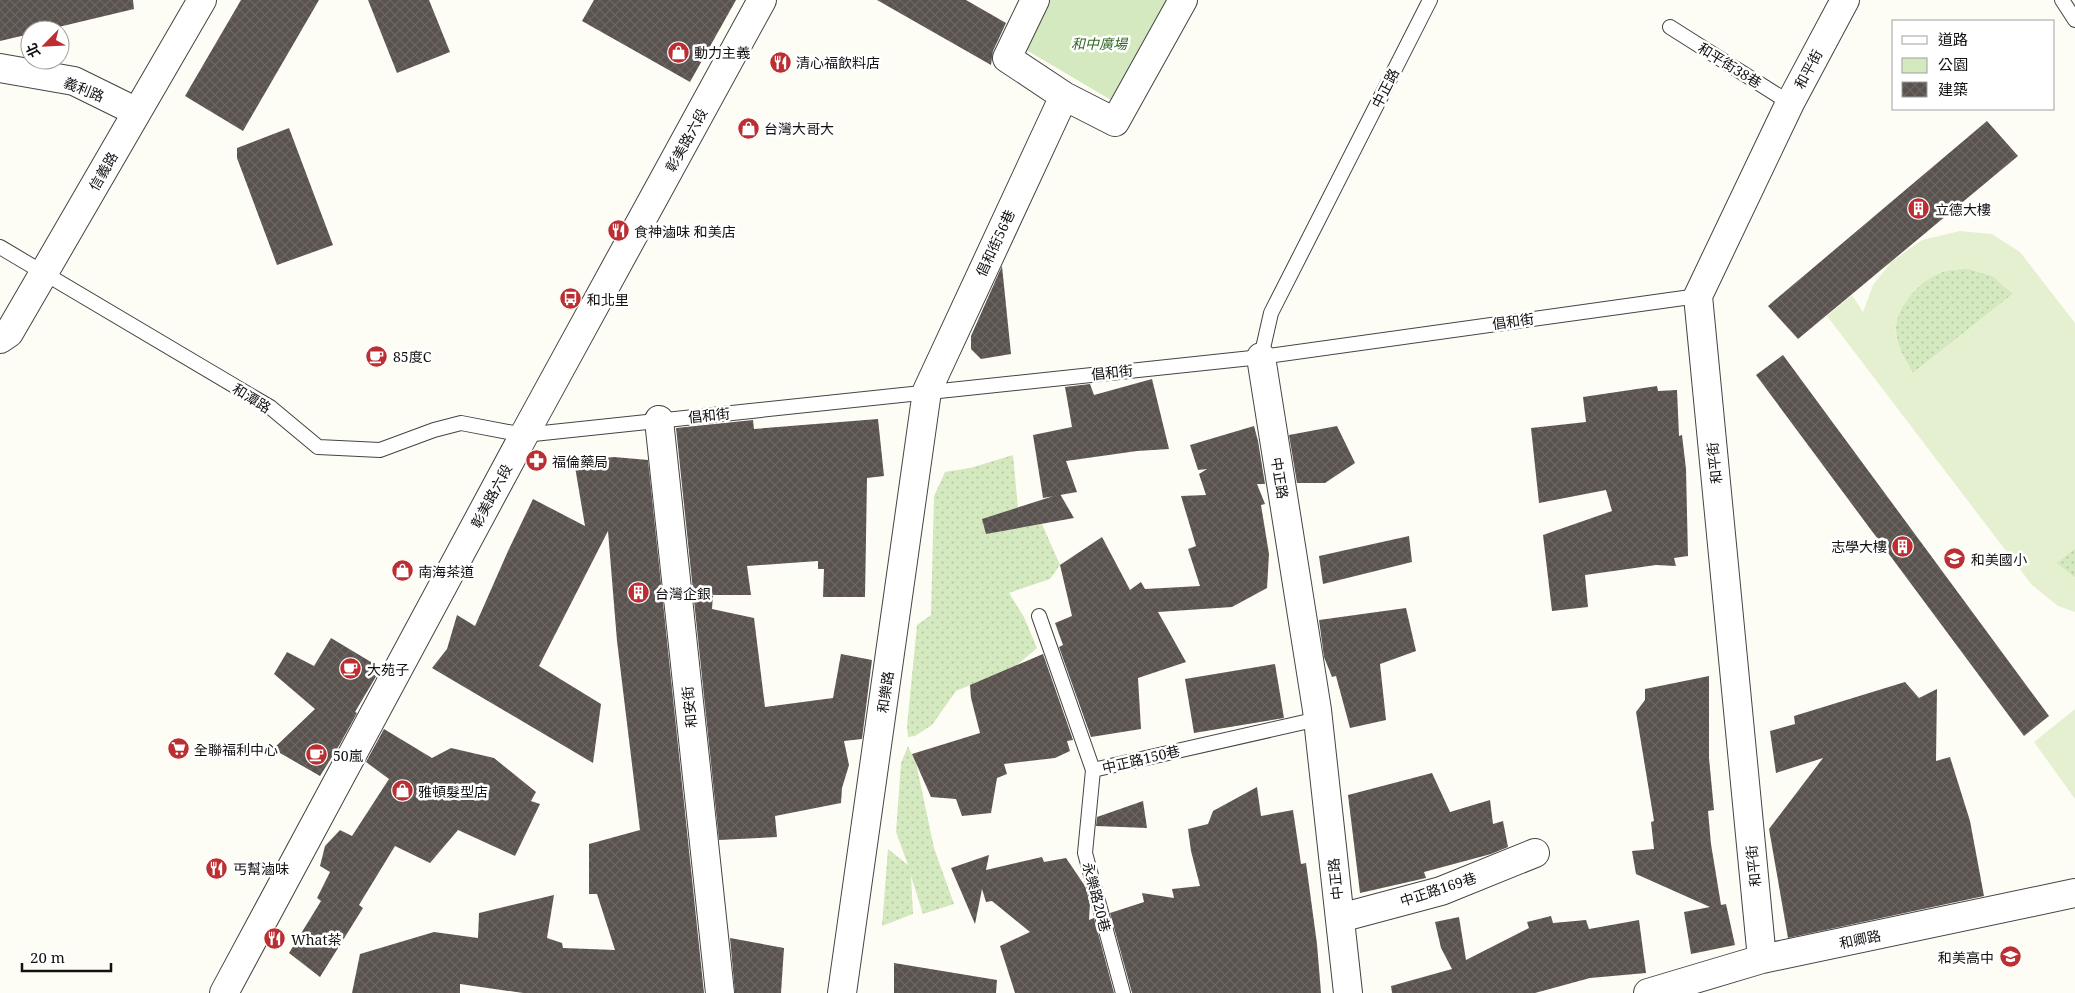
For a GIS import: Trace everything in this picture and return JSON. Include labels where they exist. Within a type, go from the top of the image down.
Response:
[{"type":"street","name":"信義路","points":[[0,339],[10,333],[202,0]]},
{"type":"street","name":"彰美路六段","points":[[224,993],[524,435],[762,0]]},
{"type":"street","points":[[1035,0],[1007,58],[1064,96],[1115,122],[1183,0]]},
{"type":"street","name":"和平街","points":[[1762,959],[1698,296],[1790,103],[1845,0]]},
{"type":"street","name":"義利路","points":[[0,68],[74,81],[137,112]]},
{"type":"street","name":"倡和街56巷","points":[[927,391],[1064,96]]},
{"type":"street","name":"中正路","points":[[1261,357],[1318,719],[1348,993]]},
{"type":"street","name":"和樂路","points":[[842,993],[927,391]]},
{"type":"street","name":"和安街","points":[[659,420],[720,993]]},
{"type":"street","name":"中正路169巷","points":[[1340,918],[1440,891],[1535,853]]},
{"type":"street","name":"和卿路","points":[[1648,993],[1762,959],[2075,893]]},
{"type":"lane","name":"中正路","points":[[1261,357],[1271,313],[1430,0]]},
{"type":"lane","points":[[2062,0],[2075,20]]},
{"type":"lane","name":"和平街38巷","points":[[1670,27],[1790,103]]},
{"type":"lane","name":"和潭路","points":[[0,247],[270,407],[318,447],[380,450],[434,430],[461,423],[524,435]]},
{"type":"lane","name":"倡和街","points":[[524,435],[1261,357],[1698,296]]},
{"type":"lane","name":"中正路150巷","points":[[1039,616],[1093,770],[1318,719]]},
{"type":"lane","name":"永樂路20巷","points":[[1093,770],[1085,853],[1123,993]]},
{"type":"green space","name":"和中廣場","points":[[1041,0],[1172,0],[1116,103],[1018,45]]},
{"type":"green space","points":[[1960,231],[1992,234],[2020,252],[2075,323],[2075,548],[2057,563],[2075,578],[2075,612],[2058,606],[2032,585],[1827,316],[1852,295],[1863,312],[1873,285],[1891,262],[1922,240]],"holes":[[[1969,269],[1993,276],[2013,294],[1913,373],[1900,351],[1896,332],[1898,317],[1907,300],[1929,278],[1949,270]]]},
{"type":"green space","points":[[1969,269],[1993,276],[2013,294],[1913,373],[1903,357],[1897,339],[1896,326],[1901,309],[1913,292],[1929,279],[1949,270]]},
{"type":"green space","points":[[1013,455],[1018,508],[1010,529],[1042,524],[1060,565],[1050,579],[1009,593],[1024,617],[1037,648],[1017,665],[956,691],[932,725],[915,736],[908,737],[907,726],[917,625],[931,615],[934,496],[945,472],[970,468]]},
{"type":"green space","points":[[2075,548],[2075,578],[2056,563]]},
{"type":"green space","points":[[2075,709],[2075,799],[2034,742]]},
{"type":"green space","points":[[908,746],[916,763],[934,848],[954,904],[923,914],[911,876],[913,914],[882,926],[888,849],[908,865],[896,832],[901,763]]},
{"type":"building","points":[[0,0],[133,0],[134,9],[70,24],[70,20],[20,20],[20,36],[0,41]]},
{"type":"building","points":[[241,0],[319,0],[243,131],[185,96]]},
{"type":"building","points":[[368,0],[429,0],[450,52],[397,73]]},
{"type":"building","points":[[594,0],[736,0],[690,82],[582,21]]},
{"type":"building","points":[[877,0],[966,0],[1006,23],[993,51],[991,65]]},
{"type":"building","name":"立德大樓","points":[[1987,121],[2018,156],[1798,339],[1768,306]]},
{"type":"building","points":[[289,128],[333,245],[277,265],[237,158],[237,148]]},
{"type":"building","points":[[1002,266],[1011,354],[981,359],[971,349],[971,336]]},
{"type":"building","name":"志學大樓","points":[[1783,355],[2049,716],[2024,736],[1756,375]]},
{"type":"building","points":[[1152,379],[1169,449],[1137,451],[1066,461],[1077,492],[1043,498],[1033,435],[1072,427],[1065,387],[1090,384],[1094,395]]},
{"type":"building","points":[[1657,386],[1658,391],[1677,390],[1679,436],[1682,435],[1686,469],[1688,556],[1674,558],[1676,566],[1656,565],[1585,575],[1588,607],[1552,611],[1543,535],[1612,511],[1606,490],[1539,503],[1531,428],[1586,422],[1583,397]]},
{"type":"building","points":[[878,419],[884,476],[867,478],[865,597],[823,597],[824,569],[818,569],[818,561],[747,566],[751,595],[713,595],[712,609],[754,618],[765,707],[833,698],[841,654],[872,660],[862,739],[844,741],[849,765],[842,788],[841,803],[775,816],[777,837],[719,840],[676,428],[753,420],[754,429]]},
{"type":"building","points":[[1254,426],[1265,484],[1257,484],[1265,504],[1261,505],[1269,554],[1267,588],[1232,607],[1158,612],[1186,662],[1138,678],[1141,729],[1091,737],[1059,647],[1063,645],[1055,623],[1072,616],[1060,565],[1102,537],[1130,590],[1141,582],[1145,589],[1200,586],[1188,549],[1196,546],[1181,496],[1206,495],[1199,474],[1207,469],[1198,470],[1190,445]]},
{"type":"building","points":[[1337,426],[1355,463],[1325,483],[1297,483],[1289,435]]},
{"type":"building","points":[[614,457],[648,460],[704,993],[523,993],[460,984],[460,993],[352,993],[360,954],[434,932],[478,938],[479,913],[554,895],[547,938],[562,943],[563,948],[615,950],[597,894],[589,894],[589,844],[640,830],[617,641],[608,531],[539,666],[601,704],[593,763],[432,668],[447,649],[457,615],[475,626],[533,499],[585,526],[574,461]]},
{"type":"building","points":[[1060,494],[1074,518],[986,534],[982,519]]},
{"type":"building","points":[[1409,536],[1412,562],[1323,584],[1319,556]]},
{"type":"building","points":[[1406,608],[1416,651],[1380,664],[1386,720],[1350,728],[1336,676],[1332,677],[1324,657],[1319,620]]},
{"type":"building","points":[[331,638],[381,668],[355,712],[357,713],[340,744],[320,776],[273,749],[315,709],[274,674],[287,652],[314,666]]},
{"type":"building","points":[[1043,654],[1073,740],[1067,741],[1070,751],[1055,758],[1004,764],[1007,774],[997,778],[991,813],[962,816],[956,799],[931,797],[912,754],[980,733],[971,698],[970,685]]},
{"type":"building","points":[[1275,664],[1284,718],[1194,733],[1185,679]]},
{"type":"building","points":[[1709,676],[1709,758],[1714,810],[1708,811],[1711,844],[1721,905],[1726,904],[1735,945],[1691,954],[1684,912],[1710,907],[1636,874],[1632,851],[1654,849],[1651,822],[1654,821],[1636,712],[1645,700],[1645,689]]},
{"type":"building","points":[[1905,682],[1919,698],[1937,689],[1936,761],[1950,757],[1970,821],[1984,896],[1788,938],[1769,829],[1823,758],[1776,773],[1770,731],[1795,724],[1794,716]]},
{"type":"building","points":[[384,729],[432,758],[451,748],[494,758],[536,792],[531,801],[540,804],[515,856],[458,830],[430,863],[395,846],[359,905],[363,908],[320,977],[289,953],[321,901],[317,898],[330,872],[320,866],[325,846],[340,830],[352,836],[389,779],[366,762]]},
{"type":"building","points":[[1432,773],[1450,812],[1490,800],[1493,824],[1503,821],[1508,847],[1491,854],[1424,872],[1426,878],[1360,893],[1348,795]]},
{"type":"building","points":[[1257,787],[1261,816],[1293,810],[1301,864],[1306,863],[1317,944],[1321,993],[1132,993],[1110,913],[1144,902],[1142,893],[1174,898],[1172,889],[1200,886],[1191,851],[1188,829],[1208,824],[1213,811]]},
{"type":"building","points":[[1143,801],[1147,828],[1096,826],[1097,817]]},
{"type":"building","points":[[989,855],[986,870],[1042,857],[1044,862],[1066,858],[1085,886],[1090,903],[1089,920],[1094,918],[1114,993],[1015,993],[1000,946],[1030,932],[992,901],[986,902],[982,889],[975,924],[951,868]]},
{"type":"building","points":[[1551,916],[1553,923],[1586,920],[1589,929],[1639,920],[1646,973],[1590,978],[1535,993],[1392,993],[1391,986],[1452,969],[1441,948],[1435,922],[1459,917],[1466,960],[1529,928],[1527,922]]},
{"type":"building","points":[[730,938],[784,948],[781,993],[735,993]]},
{"type":"building","points":[[894,963],[997,980],[996,993],[894,993]]},
{"type":"place","name":"動力主義","points":[[678,52]]},
{"type":"place","name":"清心福飲料店","points":[[780,62]]},
{"type":"place","name":"台灣大哥大","points":[[748,128]]},
{"type":"place","name":"立德大樓","points":[[1919,209]]},
{"type":"place","name":"食神滷味 和美店","points":[[618,231]]},
{"type":"place","name":"和北里","points":[[571,299]]},
{"type":"place","name":"85度C","points":[[377,356]]},
{"type":"place","name":"福倫藥局","points":[[536,461]]},
{"type":"place","name":"志學大樓","points":[[1903,546]]},
{"type":"place","name":"和美國小","points":[[1955,559]]},
{"type":"place","name":"南海茶道","points":[[402,571]]},
{"type":"place","name":"台灣企銀","points":[[639,593]]},
{"type":"place","name":"大苑子","points":[[351,669]]},
{"type":"place","name":"全聯福利中心","points":[[178,749]]},
{"type":"place","name":"50嵐","points":[[317,755]]},
{"type":"place","name":"雅頓髮型店","points":[[402,791]]},
{"type":"place","name":"丐幫滷味","points":[[217,868]]},
{"type":"place","name":"What茶","points":[[275,939]]},
{"type":"place","name":"和美高中","points":[[2010,957]]}]
